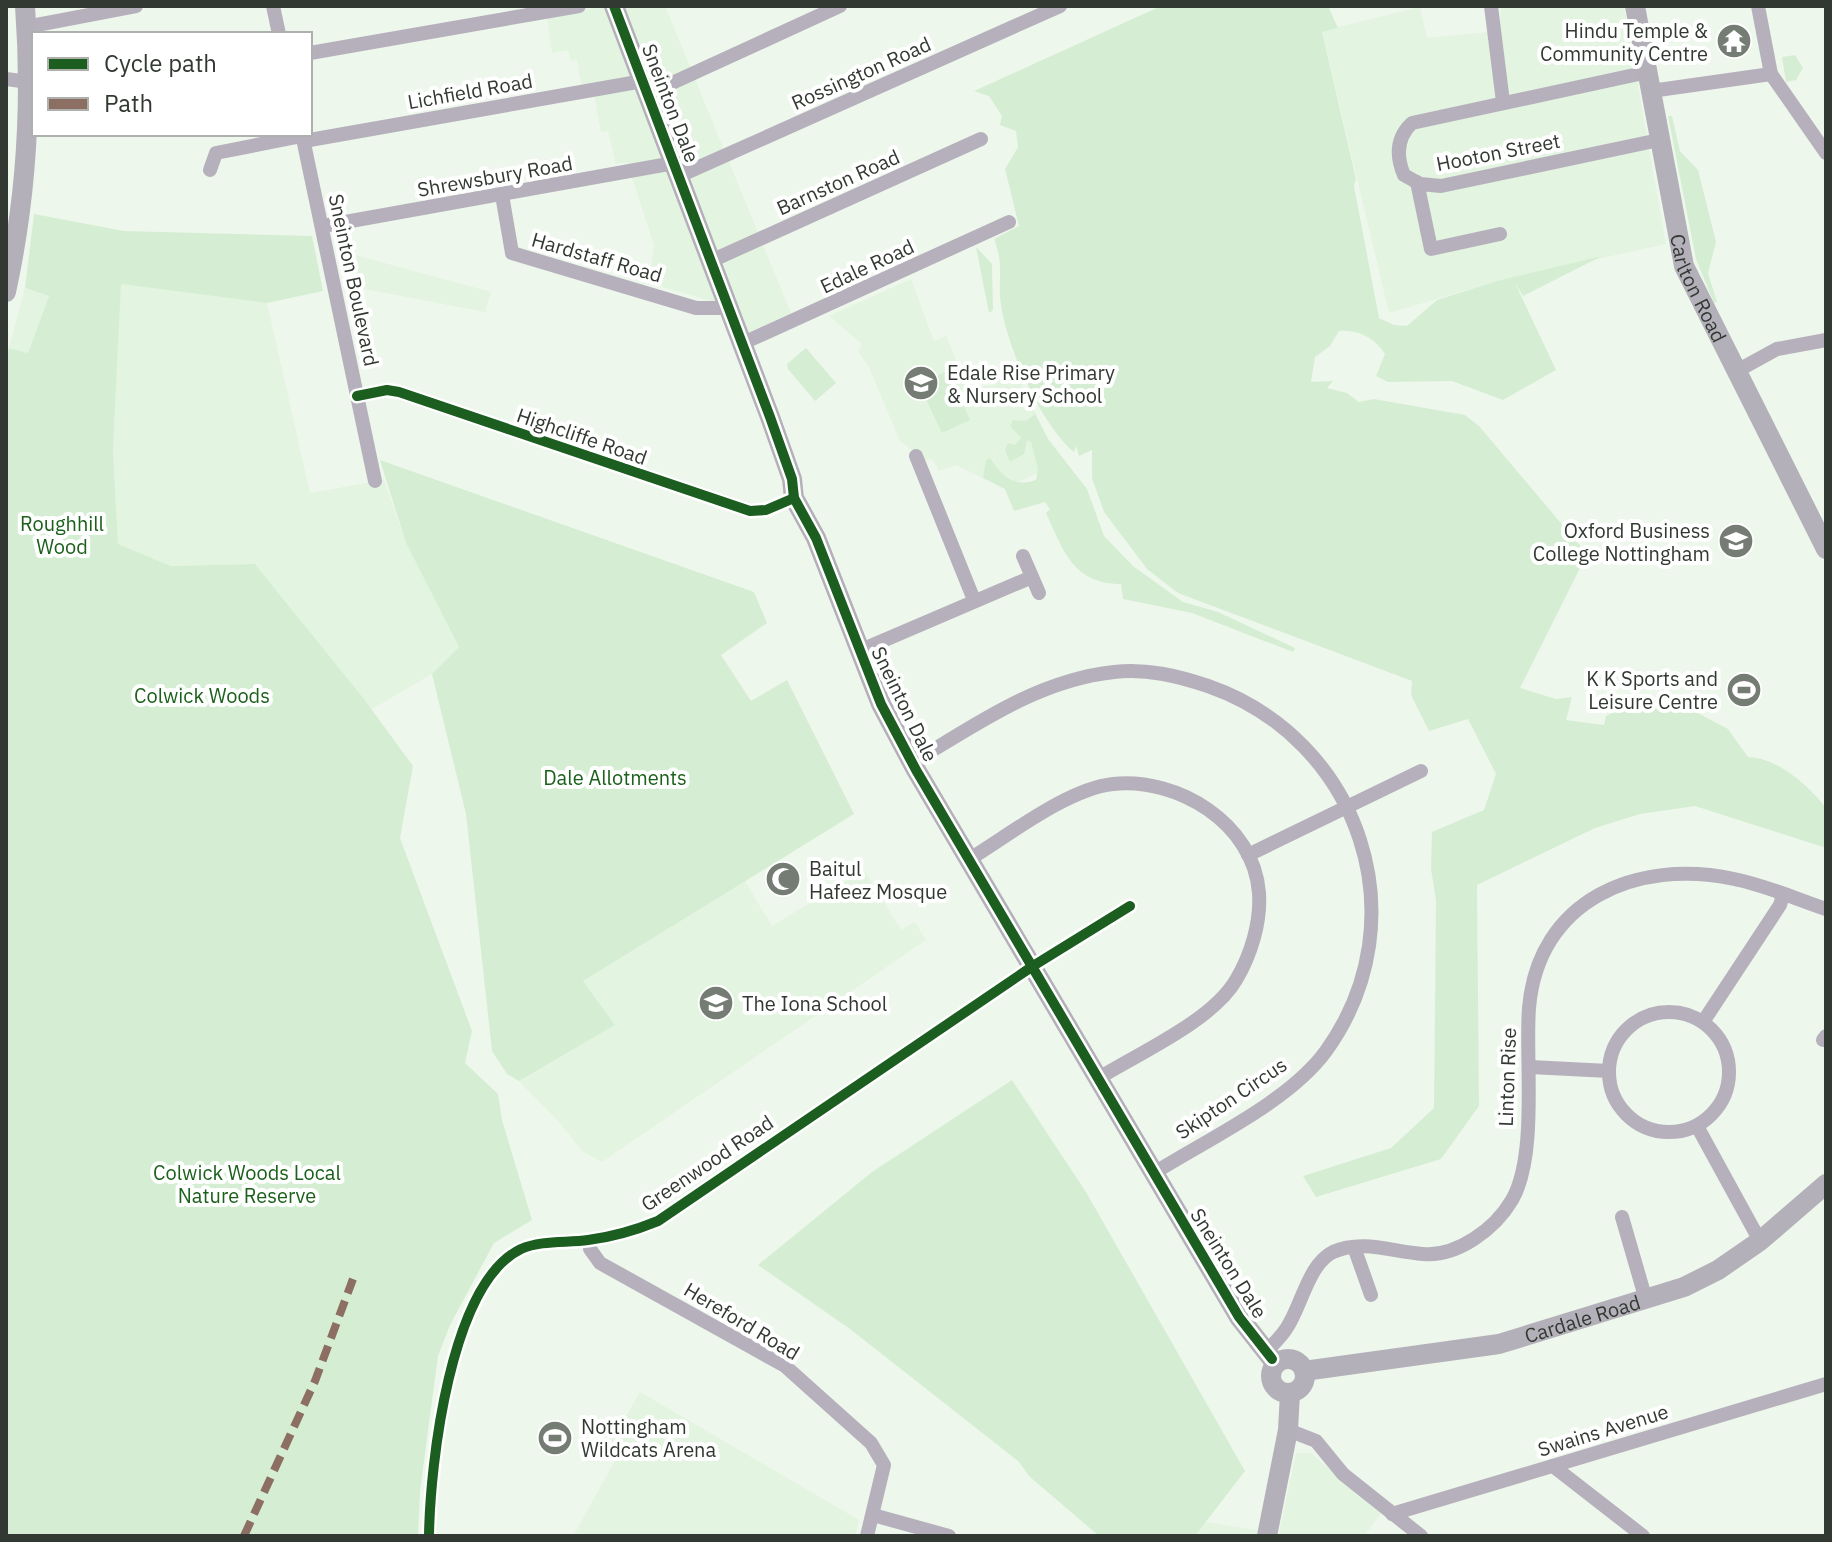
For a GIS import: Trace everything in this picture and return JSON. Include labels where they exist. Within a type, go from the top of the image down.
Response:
[{"type":"street","points":[[6,292],[16,232],[30,94],[26,16],[136,6]]},
{"type":"street","points":[[273,6],[279,32]]},
{"type":"street","points":[[312,53],[579,6]]},
{"type":"street","name":"Sneinton Dale","points":[[614,6],[789,470],[794,498],[816,538],[859,651],[912,763],[1239,1317],[1271,1358],[1273,1383],[1280,1391],[1290,1393]]},
{"type":"street","name":"Lichfield Road","points":[[312,136],[646,87],[840,6]]},
{"type":"street","name":"Rossington Road","points":[[677,170],[1060,6]]},
{"type":"street","points":[[1491,6],[1503,102]]},
{"type":"street","name":"Carlton Road","points":[[1635,6],[1684,266],[1826,549]]},
{"type":"street","points":[[1758,6],[1771,74],[1826,153]]},
{"type":"street","name":"Hooton Street","points":[[1659,140],[1441,186],[1417,182],[1404,175],[1397,150],[1404,130],[1412,123],[1503,102],[1650,82],[1771,74]]},
{"type":"street","points":[[6,79],[30,94]]},
{"type":"street","name":"Lichfield Road","points":[[210,170],[216,153],[229,148],[303,137]]},
{"type":"street","name":"Sneinton Boulevard","points":[[303,137],[375,481]]},
{"type":"street","name":"Barnston Road","points":[[711,261],[981,139]]},
{"type":"street","name":"Shrewsbury Road","points":[[323,226],[502,195],[677,170]]},
{"type":"street","points":[[1417,182],[1431,249],[1500,234]]},
{"type":"street","name":"Hardstaff Road","points":[[502,195],[512,253],[696,308],[728,308]]},
{"type":"street","name":"Edale Road","points":[[741,344],[1009,222]]},
{"type":"street","points":[[1735,372],[1777,349],[1826,340]]},
{"type":"street","name":"Highcliffe Road","points":[[357,396],[387,390],[399,392],[750,511],[766,510],[794,498]]},
{"type":"street","points":[[916,456],[926,469],[974,600]]},
{"type":"street","points":[[1023,556],[1039,593]]},
{"type":"street","points":[[859,651],[1032,577]]},
{"type":"street","name":"Skipton Circus","points":[[912,763],[1012,703],[1063,682],[1115,672],[1174,674],[1236,696],[1280,722],[1317,758],[1347,805],[1364,849],[1372,903],[1369,952],[1357,995],[1341,1027],[1324,1054],[1280,1094],[1154,1173]]},
{"type":"street","points":[[1248,855],[1421,771]]},
{"type":"street","points":[[968,860],[1068,799],[1110,784],[1141,784],[1186,796],[1210,809],[1248,855],[1259,892],[1253,945],[1235,982],[1205,1013],[1099,1078]]},
{"type":"street","name":"Linton Rise","points":[[1354,1247],[1427,1255],[1472,1242],[1512,1200],[1522,1171],[1530,1067],[1529,1006],[1540,955],[1567,916],[1606,889],[1646,877],[1689,873],[1735,879],[1826,909]]},
{"type":"street","points":[[1703,1022],[1780,905],[1783,895]]},
{"type":"street","name":"Greenwood Road","points":[[429,1536],[431,1488],[447,1385],[461,1337],[485,1287],[502,1262],[529,1246],[590,1240],[639,1229],[658,1221],[1033,966],[1130,906]]},
{"type":"street","points":[[1673,1012],[1703,1022],[1724,1045],[1730,1076],[1720,1105],[1697,1126],[1667,1133],[1637,1124],[1616,1101],[1609,1071],[1618,1040],[1642,1018],[1673,1012]]},
{"type":"street","points":[[1530,1067],[1609,1071]]},
{"type":"street","points":[[1697,1126],[1760,1241]]},
{"type":"street","name":"Cardale Road","points":[[1304,1371],[1499,1344],[1646,1300],[1718,1270],[1760,1241],[1826,1184]]},
{"type":"street","points":[[1622,1217],[1646,1300]]},
{"type":"street","name":"Hereford Road","points":[[590,1240],[590,1249],[600,1263],[785,1366],[871,1443],[884,1465],[867,1536]]},
{"type":"street","points":[[1267,1536],[1288,1430],[1290,1393],[1304,1382],[1301,1365],[1289,1359],[1271,1358],[1320,1265],[1330,1253],[1354,1247],[1371,1295]]},
{"type":"street","name":"Swains Avenue","points":[[1392,1514],[1826,1384]]},
{"type":"street","points":[[1288,1430],[1316,1441],[1343,1474],[1421,1536]]},
{"type":"street","points":[[1553,1466],[1643,1536]]},
{"type":"street","points":[[873,1515],[949,1536]]},
{"type":"shaded area","points":[[603,6],[665,6],[791,313],[746,334],[732,307],[649,283],[654,245],[627,162],[616,164],[608,131],[601,132],[593,88],[582,89],[577,60],[571,61],[568,50],[552,53],[547,18]]},
{"type":"shaded area","points":[[1501,6],[1624,6],[1666,244],[1497,281],[1389,313],[1322,31],[1420,7],[1427,38],[1500,31]]},
{"type":"shaded area","points":[[344,252],[491,292],[485,312],[354,287]]},
{"type":"shaded area","name":"Edale Rise Primary & Nursery School","points":[[911,279],[934,341],[946,336],[968,388],[994,385],[993,375],[1013,366],[1048,439],[1063,460],[1005,489],[956,465],[939,471],[933,459],[925,460],[900,441],[869,367],[858,351],[862,344],[829,316]]},
{"type":"shaded area","points":[[121,284],[267,303],[310,493],[384,480],[406,543],[459,647],[432,674],[372,709],[255,564],[171,566],[118,545],[113,451]]},
{"type":"shaded area","points":[[25,288],[49,296],[28,353],[9,348]]},
{"type":"shaded area","name":"The Iona School","points":[[864,870],[901,930],[915,922],[926,940],[602,1162],[582,1151],[519,1081],[615,1025],[583,981],[745,881],[772,926]]},
{"type":"shaded area","points":[[640,1392],[859,1520],[855,1536],[573,1536],[620,1452],[609,1445]]},
{"type":"shaded area","points":[[1296,1453],[1311,1453],[1381,1513],[1364,1536],[1195,1536],[1206,1522],[1279,1534]]},
{"type":"green space","points":[[1161,6],[1328,6],[1338,28],[1322,32],[1356,179],[1354,186],[1379,318],[1394,325],[1407,326],[1437,300],[1497,281],[1602,256],[1523,296],[1515,283],[1556,370],[1503,400],[1452,381],[1388,382],[1376,376],[1385,354],[1381,348],[1365,336],[1346,331],[1339,331],[1330,346],[1315,357],[1311,382],[1333,381],[1327,388],[1347,393],[1359,402],[1374,399],[1465,415],[1479,426],[1587,554],[1520,688],[1556,699],[1572,697],[1566,720],[1604,725],[1606,716],[1627,704],[1656,700],[1690,709],[1728,729],[1748,757],[1770,762],[1792,774],[1826,808],[1826,848],[1695,806],[1640,814],[1595,828],[1477,885],[1479,1106],[1441,1159],[1316,1197],[1303,1176],[1391,1148],[1434,1108],[1436,900],[1431,869],[1432,832],[1484,810],[1496,774],[1468,719],[1429,731],[1411,695],[1412,681],[1178,593],[1147,569],[1104,512],[1092,478],[1092,450],[1079,456],[1076,446],[1074,452],[1062,440],[1027,384],[1010,342],[1001,305],[1000,266],[994,239],[1019,226],[1005,169],[1018,147],[1016,131],[1000,125],[1002,116],[989,96],[974,91]]},
{"type":"green space","points":[[1795,55],[1803,68],[1796,80],[1786,82],[1782,57]]},
{"type":"green space","points":[[1668,116],[1672,116],[1680,151],[1698,170],[1716,242],[1708,273],[1717,302],[1714,303],[1696,259]]},
{"type":"green space","name":"Colwick Woods Local Nature Reserve","points":[[34,214],[124,231],[312,236],[323,291],[267,303],[121,284],[113,451],[118,544],[171,566],[255,564],[364,699],[413,766],[400,838],[472,1031],[465,1063],[498,1094],[502,1120],[532,1220],[494,1243],[450,1325],[438,1356],[420,1491],[418,1536],[6,1536],[6,359],[9,348],[28,353],[49,296],[25,288]]},
{"type":"green space","points":[[976,247],[992,264],[993,310],[989,313]]},
{"type":"green space","points":[[806,348],[836,383],[815,401],[787,364]]},
{"type":"green space","points":[[948,371],[970,420],[942,433],[919,384]]},
{"type":"green space","points":[[1035,414],[1048,439],[1087,489],[1104,536],[1133,566],[1183,602],[1218,612],[1295,648],[1293,652],[1192,613],[1123,599],[1121,584],[1091,578],[1072,562],[1058,540],[1046,513],[1050,509],[1045,502],[1014,511],[1005,489],[983,478],[986,460],[990,458],[1009,479],[1021,482],[1036,480],[1038,469],[1031,442],[1027,440],[1024,454],[1010,462],[1005,450],[1008,443],[1015,445],[1021,438],[1010,426],[1013,420],[1026,421]]},
{"type":"green space","name":"Dale Allotments","points":[[380,460],[754,592],[767,623],[721,655],[751,701],[787,680],[854,814],[583,981],[615,1025],[519,1081],[507,1074],[492,1051],[466,814],[432,674],[459,647],[406,543]]},
{"type":"green space","points":[[1012,1080],[1086,1192],[1245,1471],[1195,1536],[1099,1536],[1030,1477],[1018,1461],[850,1329],[758,1265],[872,1172]]},
{"type":"marked path","points":[[244,1536],[315,1381],[353,1279]]},
{"type":"cycle path","points":[[614,6],[770,417],[792,479],[794,498],[816,538],[881,704],[916,770],[1239,1317],[1272,1359]]},
{"type":"cycle path","points":[[357,396],[387,390],[399,392],[750,511],[766,510],[794,498]]},
{"type":"cycle path","points":[[429,1536],[434,1466],[449,1379],[461,1336],[477,1298],[497,1268],[529,1246],[606,1237],[658,1221],[1033,966],[1130,906]]},
{"type":"place","name":"Hindu Temple & Community Centre","points":[[1734,41]]},
{"type":"place","name":"Edale Rise Primary & Nursery School","points":[[921,383]]},
{"type":"place","name":"Oxford Business College Nottingham","points":[[1736,541]]},
{"type":"place","name":"K K Sports and Leisure Centre","points":[[1744,690]]},
{"type":"place","name":"Baitul Hafeez Mosque","points":[[783,879]]},
{"type":"place","name":"The Iona School","points":[[716,1003]]},
{"type":"place","name":"Nottingham Wildcats Arena","points":[[555,1438]]},
{"type":"park label","name":"Roughhill Wood","points":[[62,534]]},
{"type":"park label","name":"Colwick Woods","points":[[202,695]]}]
